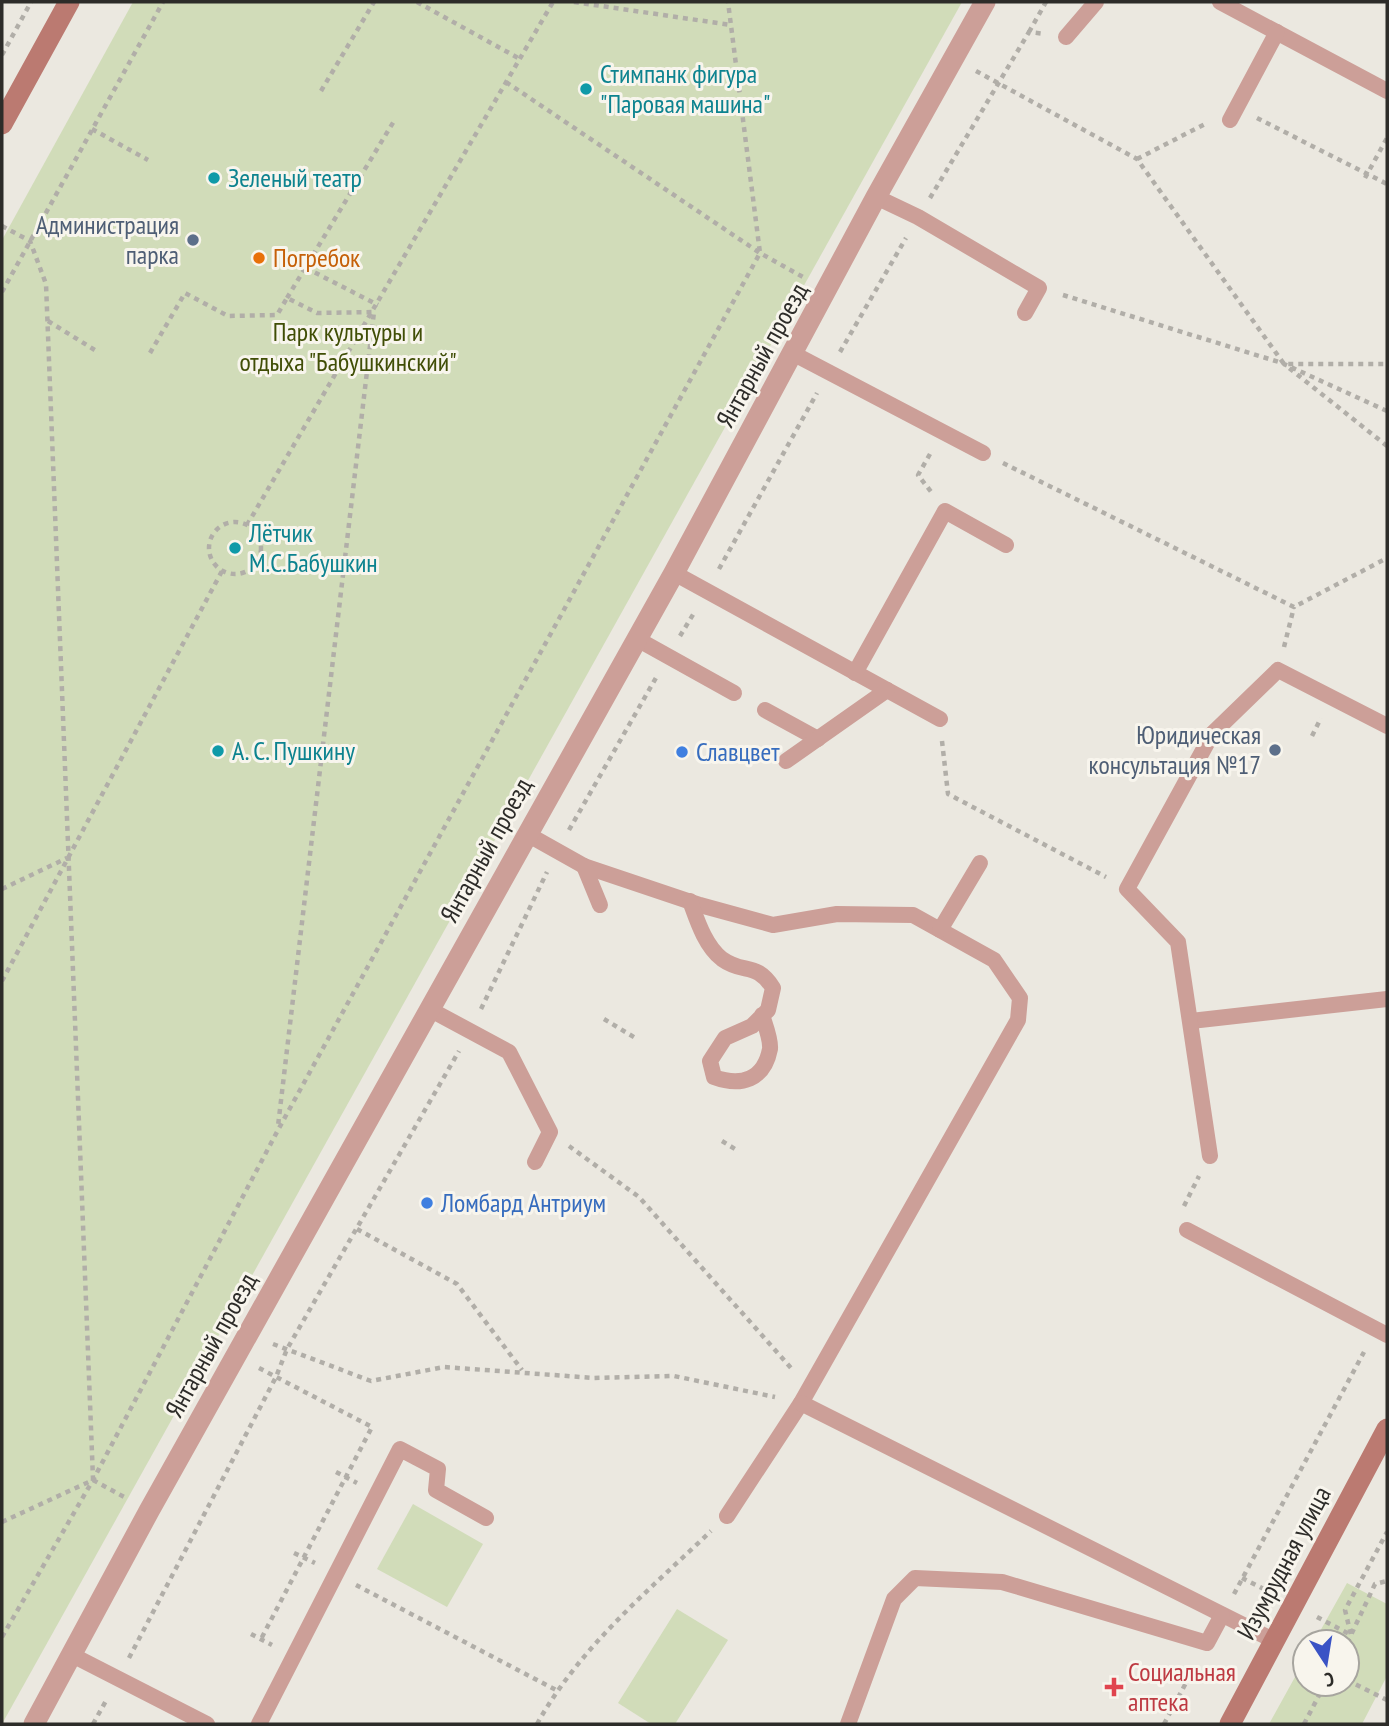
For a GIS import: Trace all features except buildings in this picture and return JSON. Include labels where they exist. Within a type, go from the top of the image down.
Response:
[{"type":"street","name":"Янтарный проезд","points":[[34,1724],[149,1511],[674,573],[828,291],[876,197],[985,2]]},
{"type":"street","points":[[2,124],[64,3]]},
{"type":"street","name":"Изумрудная улица","points":[[1230,1724],[1387,1429]]},
{"type":"lane","points":[[1066,37],[1096,2]]},
{"type":"lane","points":[[1220,2],[1387,91]]},
{"type":"lane","points":[[1234,114],[1276,33]]},
{"type":"lane","points":[[876,197],[918,217],[1039,288],[1025,313]]},
{"type":"lane","points":[[794,354],[983,453]]},
{"type":"lane","points":[[855,673],[946,511],[1006,545]]},
{"type":"lane","points":[[674,573],[940,719]]},
{"type":"lane","points":[[637,639],[734,693]]},
{"type":"lane","points":[[1210,1156],[1178,942],[1128,888],[1212,734],[1278,670],[1387,726]]},
{"type":"lane","points":[[786,761],[887,690]]},
{"type":"lane","points":[[765,710],[818,739]]},
{"type":"lane","points":[[527,834],[584,866],[773,925],[837,914],[913,915],[994,960],[1020,998],[1018,1020],[801,1403],[727,1516]]},
{"type":"lane","points":[[940,930],[980,863]]},
{"type":"lane","points":[[584,866],[600,905]]},
{"type":"lane","points":[[690,901],[703,934],[722,959],[764,973],[774,988],[768,1010],[762,1015],[752,1026],[724,1038],[710,1060],[715,1077],[728,1083],[748,1082],[761,1072],[770,1047],[762,1015]]},
{"type":"lane","points":[[1191,1021],[1387,999]]},
{"type":"lane","points":[[429,1009],[509,1052],[550,1132],[535,1162]]},
{"type":"lane","points":[[1187,1230],[1381,1332]]},
{"type":"lane","points":[[801,1403],[1275,1641]]},
{"type":"lane","points":[[259,1724],[400,1449],[438,1469],[436,1490],[486,1518]]},
{"type":"lane","points":[[848,1724],[894,1599],[915,1578],[1002,1582],[1207,1643],[1222,1615]]},
{"type":"lane","points":[[72,1655],[207,1724]]},
{"type":"path","points":[[2,55],[31,2]]},
{"type":"path","points":[[2,292],[163,2]]},
{"type":"path","points":[[321,91],[374,2]]},
{"type":"path","points":[[417,2],[520,59]]},
{"type":"path","points":[[247,525],[553,2]]},
{"type":"path","points":[[574,2],[731,25]]},
{"type":"path","points":[[2,1637],[93,1480],[278,1130],[760,253],[728,2]]},
{"type":"path","points":[[1029,33],[1046,2]]},
{"type":"path","points":[[954,59],[1137,159],[1284,364],[1387,446]]},
{"type":"path","points":[[506,82],[760,253],[828,291]]},
{"type":"path","points":[[1137,159],[1234,114],[1387,184]]},
{"type":"path","points":[[150,353],[185,293],[228,316],[277,316],[394,121]]},
{"type":"path","points":[[92,129],[148,160]]},
{"type":"path","points":[[1367,176],[1387,138]]},
{"type":"path","points":[[2,226],[30,241],[46,284],[93,1480]]},
{"type":"path","points":[[306,268],[378,305]]},
{"type":"path","points":[[1039,288],[1284,364],[1387,411]]},
{"type":"path","points":[[287,298],[317,313],[374,312]]},
{"type":"path","points":[[278,1130],[374,312]]},
{"type":"path","points":[[47,321],[98,352]]},
{"type":"path","points":[[1284,364],[1387,364]]},
{"type":"path","points":[[942,432],[918,475],[946,511]]},
{"type":"path","points":[[983,453],[1294,607]]},
{"type":"path","points":[[228,523],[247,525],[260,541],[258,561],[242,573],[222,571],[209,555],[212,536],[228,523]]},
{"type":"path","points":[[1278,670],[1294,607],[1387,558]]},
{"type":"path","points":[[2,981],[222,571]]},
{"type":"path","points":[[940,719],[948,794],[1128,888]]},
{"type":"path","points":[[2,889],[68,857]]},
{"type":"path","points":[[604,1019],[637,1039]]},
{"type":"path","points":[[550,1132],[639,1197],[809,1388]]},
{"type":"path","points":[[722,1141],[735,1149]]},
{"type":"path","points":[[1187,1230],[1175,1222],[1210,1156]]},
{"type":"path","points":[[357,1229],[457,1284],[522,1371]]},
{"type":"path","points":[[1222,1615],[1381,1332]]},
{"type":"path","points":[[249,1335],[371,1381],[444,1367],[594,1378],[674,1376],[801,1403]]},
{"type":"path","points":[[237,1357],[372,1427],[261,1639]]},
{"type":"path","points":[[93,1480],[149,1511]]},
{"type":"path","points":[[2,1522],[93,1480]]},
{"type":"path","points":[[537,1724],[556,1690],[593,1643],[727,1516]]},
{"type":"path","points":[[1349,1628],[1345,1610],[1387,1532]]},
{"type":"path","points":[[336,1574],[556,1690]]},
{"type":"path","points":[[1354,1628],[1375,1584],[1387,1581]]},
{"type":"path","points":[[1164,1724],[1207,1643]]},
{"type":"path","points":[[1361,1687],[1387,1700]]},
{"type":"path","points":[[1304,1724],[1318,1698]]},
{"type":"green space","name":"Парк культуры и отдыха \"Бабушкинский\"","points":[[133,2],[962,2],[2,1724],[2,240]]},
{"type":"green space","points":[[413,1504],[483,1544],[447,1607],[377,1569]]},
{"type":"green space","points":[[1347,1583],[1387,1604],[1387,1676],[1362,1724],[1269,1724],[1291,1684],[1291,1698],[1361,1698],[1361,1628],[1322,1628]]},
{"type":"green space","points":[[677,1609],[728,1640],[675,1724],[651,1724],[618,1703]]},
{"type":"place","name":"Стимпанк фигура \"Паровая машина\"","points":[[586,89]]},
{"type":"place","name":"Зеленый театр","points":[[214,178]]},
{"type":"place","name":"Администрация парка","points":[[193,240]]},
{"type":"place","name":"Погребок","points":[[259,258]]},
{"type":"place","name":"Лётчик М.С.Бабушкин","points":[[235,548]]},
{"type":"place","name":"Юридическая консультация №17","points":[[1275,750]]},
{"type":"place","name":"А. С. Пушкину","points":[[218,751]]},
{"type":"place","name":"Славцвет","points":[[682,752]]},
{"type":"place","name":"Ломбард Антриум","points":[[427,1203]]},
{"type":"place","name":"Социальная аптека","points":[[1114,1687]]}]
